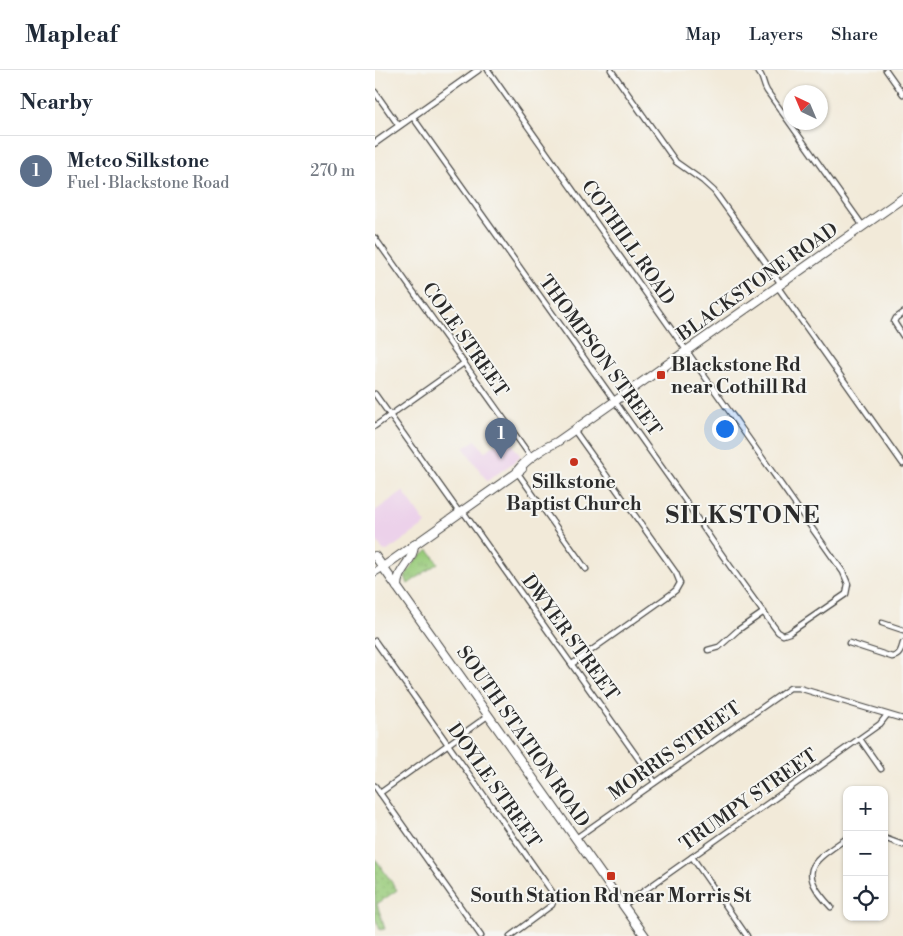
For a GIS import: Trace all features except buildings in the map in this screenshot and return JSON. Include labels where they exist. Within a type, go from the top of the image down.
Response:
[{"type":"main road","name":"BLACKSTONE ROAD","points":[[375,572],[517,471],[532,458],[903,198]]},
{"type":"main road","name":"BLACKSTONE ROAD","points":[[517,471],[553,448],[557,442]]},
{"type":"main road","points":[[397,587],[399,576],[414,554],[414,545]]},
{"type":"main road","name":"SOUTH STATION ROAD","points":[[375,556],[645,936]]},
{"type":"street","points":[[375,143],[478,70]]},
{"type":"street","name":"COTHILL ROAD","points":[[488,70],[830,553],[843,572],[848,584],[845,594],[785,635],[778,632],[763,612]]},
{"type":"street","points":[[611,70],[676,162],[703,180],[714,191],[903,464]]},
{"type":"street","points":[[755,70],[761,74],[767,91],[863,226]]},
{"type":"street","points":[[761,74],[767,70]]},
{"type":"street","points":[[886,70],[903,94]]},
{"type":"street","points":[[375,92],[399,126]]},
{"type":"street","name":"THOMPSON STREET","points":[[412,116],[763,612]]},
{"type":"street","name":"COLE STREET","points":[[375,238],[532,458]]},
{"type":"street","points":[[903,313],[894,322],[903,336]]},
{"type":"street","points":[[375,426],[464,363]]},
{"type":"street","name":"DWYER STREET","points":[[375,394],[572,664],[655,782]]},
{"type":"street","points":[[572,664],[677,590],[680,583],[676,574],[574,430]]},
{"type":"street","points":[[517,471],[586,569]]},
{"type":"street","points":[[708,650],[719,647],[763,612]]},
{"type":"street","points":[[882,623],[902,628]]},
{"type":"street","name":"DOYLE STREET","points":[[375,641],[555,896],[552,905],[510,936]]},
{"type":"street","points":[[849,643],[896,657],[900,653],[903,642]]},
{"type":"street","name":"MORRIS STREET","points":[[576,838],[790,688],[799,688],[887,715]]},
{"type":"street","points":[[380,793],[489,715]]},
{"type":"street","points":[[887,715],[903,720]]},
{"type":"street","name":"TRUMPY STREET","points":[[624,905],[884,722],[887,715]]},
{"type":"street","points":[[860,739],[881,769]]},
{"type":"street","points":[[375,786],[481,936]]},
{"type":"street","points":[[888,839],[903,845]]},
{"type":"street","points":[[831,906],[811,880],[813,866],[822,854],[843,841]]},
{"type":"street","points":[[692,857],[747,936]]},
{"type":"shaded area","points":[[507,436],[521,457],[487,481],[464,448],[476,440],[484,452]]},
{"type":"shaded area","points":[[403,491],[426,524],[387,551],[383,550],[375,538],[375,511]]},
{"type":"green space","points":[[429,550],[438,563],[408,584],[405,576],[417,559]]},
{"type":"green space","points":[[375,858],[397,890],[377,904],[385,929],[380,930],[375,918]]},
{"type":"place","name":"Blackstone Rd near Cothill Rd","points":[[661,375]]},
{"type":"place","name":"Metco Silkstone","points":[[501,459]]},
{"type":"place","name":"Silkstone Baptist Church","points":[[574,462]]},
{"type":"place","name":"South Station Rd near Morris St","points":[[611,876]]},
{"type":"district","name":"SILKSTONE","points":[[743,515]]}]
